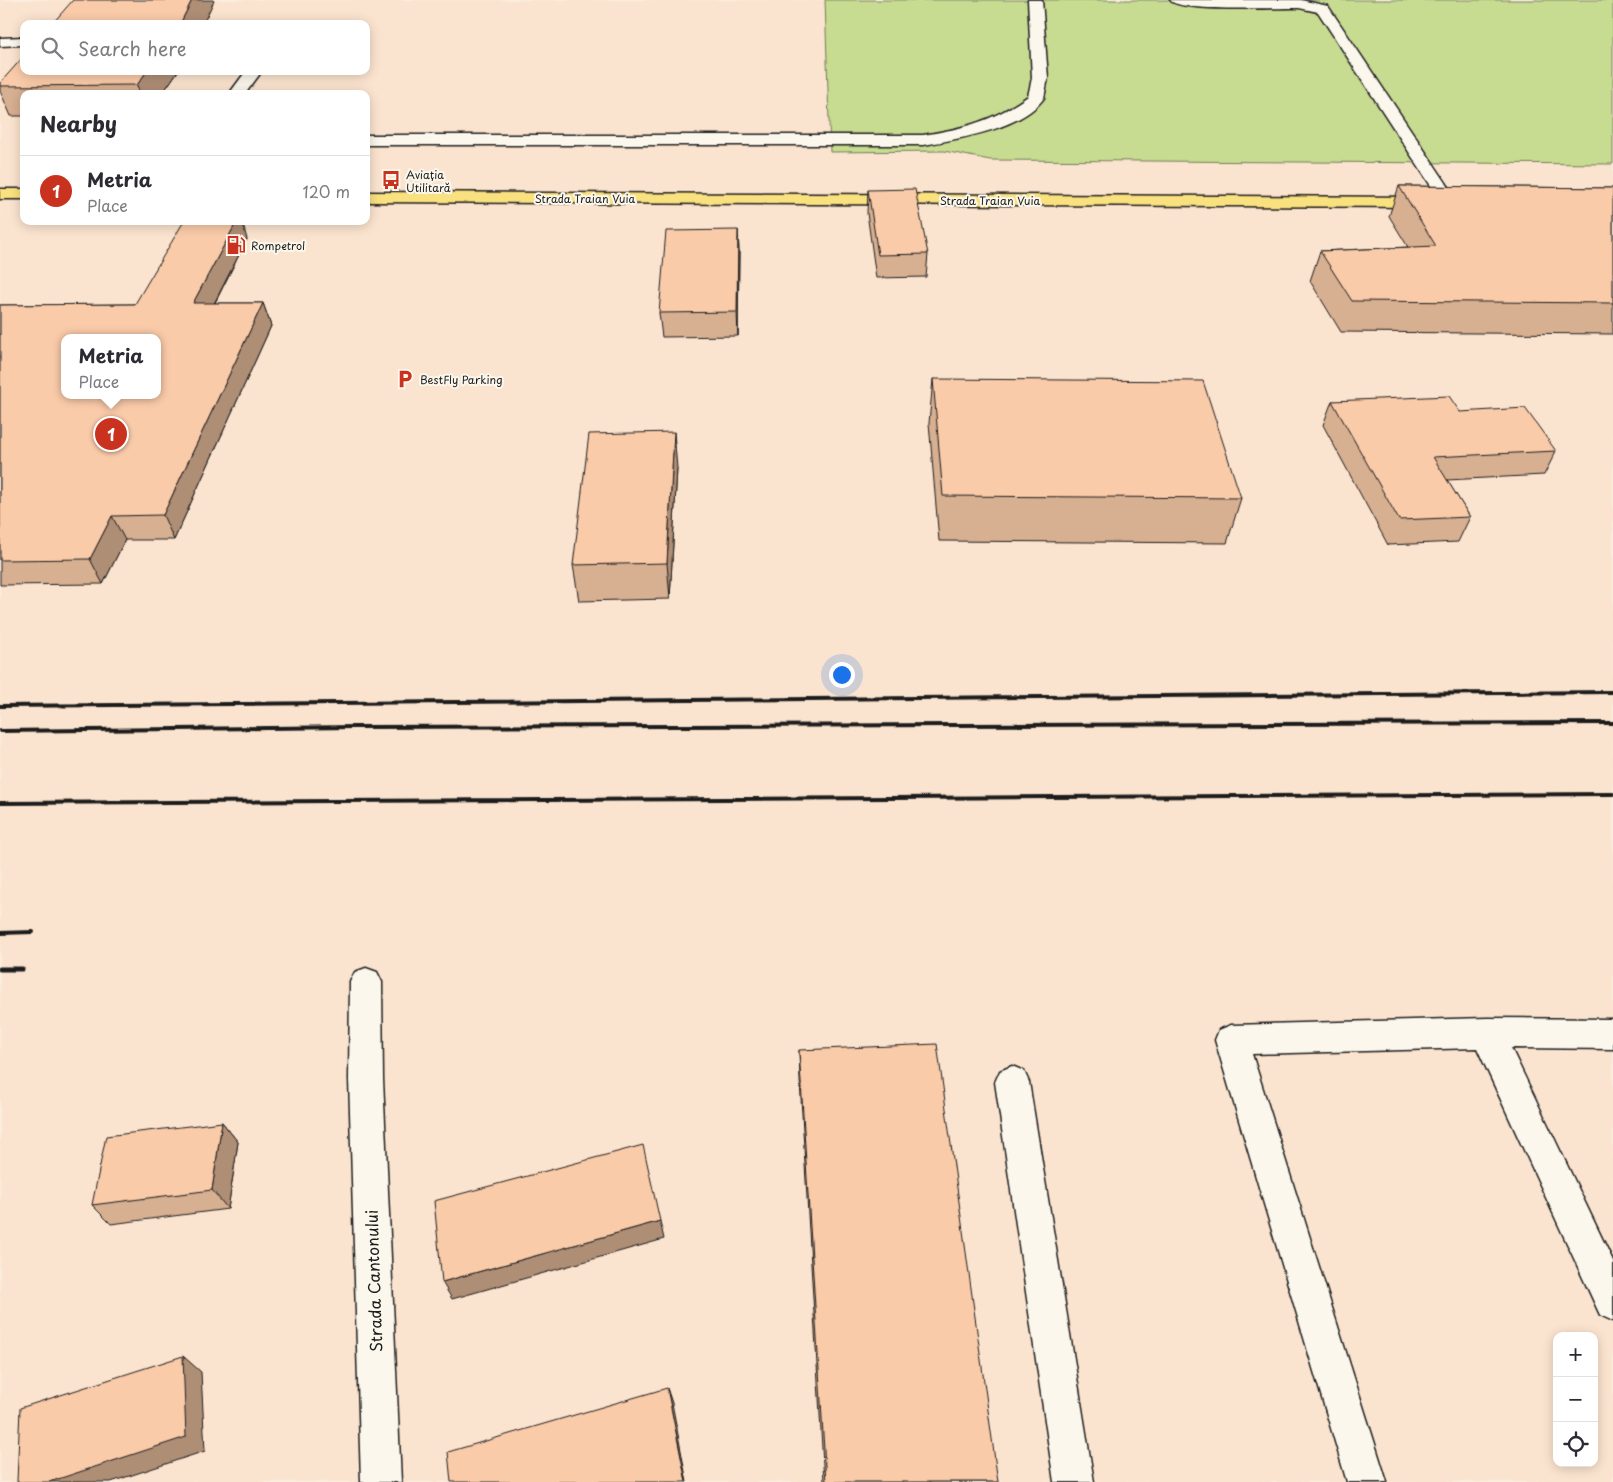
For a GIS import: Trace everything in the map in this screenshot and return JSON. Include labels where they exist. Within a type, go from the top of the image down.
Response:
[{"type":"main road","points":[[0,194],[20,194]]},
{"type":"main road","name":"Strada Traian Vuia","points":[[370,197],[1469,202]]},
{"type":"street","points":[[370,140],[923,140],[956,134],[984,127],[1010,116],[1036,98],[1040,78],[1034,0]]},
{"type":"street","points":[[1177,0],[1216,4],[1300,4],[1323,9],[1450,202]]},
{"type":"street","points":[[0,42],[20,42]]},
{"type":"street","points":[[240,90],[251,75]]},
{"type":"street","name":"Strada Cantonului","points":[[366,982],[366,1079],[381,1482]]},
{"type":"street","points":[[1487,1033],[1613,1302]]},
{"type":"street","points":[[1367,1482],[1231,1040],[1487,1033],[1613,1034]]},
{"type":"street","points":[[1012,1082],[1074,1482]]},
{"type":"shaded area","points":[[0,0],[1613,0],[1613,1482],[0,1482]]},
{"type":"green space","points":[[825,0],[1613,0],[1613,164],[990,160],[944,151],[830,152]]},
{"type":"building","points":[[73,0],[192,0],[182,20],[56,20]]},
{"type":"building","points":[[20,60],[20,75],[144,75],[137,85],[0,86],[0,83]]},
{"type":"building","points":[[1399,186],[1613,188],[1613,303],[1352,301],[1320,251],[1436,246]]},
{"type":"building","points":[[915,189],[928,254],[878,255],[868,190]]},
{"type":"building","points":[[182,225],[235,225],[193,303],[263,303],[163,515],[112,516],[90,559],[0,560],[0,305],[135,304]]},
{"type":"building","points":[[738,230],[737,312],[659,313],[666,231]]},
{"type":"building","points":[[933,379],[1203,381],[1241,498],[943,496]]},
{"type":"building","points":[[1449,396],[1460,412],[1525,408],[1556,451],[1433,457],[1470,517],[1399,520],[1332,401]]},
{"type":"building","points":[[674,432],[667,563],[573,565],[589,434]]},
{"type":"building","points":[[937,1044],[998,1482],[826,1482],[799,1050]]},
{"type":"building","points":[[222,1122],[212,1190],[92,1205],[106,1136]]},
{"type":"building","points":[[643,1145],[660,1221],[442,1282],[434,1201]]},
{"type":"building","points":[[183,1356],[186,1437],[49,1482],[17,1482],[20,1408]]},
{"type":"building","points":[[667,1388],[686,1482],[451,1482],[448,1452]]},
{"type":"railway","points":[[0,706],[1613,692]]},
{"type":"railway","points":[[0,731],[355,727],[1613,723]]},
{"type":"railway","points":[[0,803],[1613,794]]},
{"type":"railway","points":[[0,933],[33,932]]},
{"type":"railway","points":[[0,969],[22,969]]},
{"type":"place","name":"Aviația Utilitară","points":[[391,180]]},
{"type":"place","name":"Rompetrol","points":[[236,245]]},
{"type":"place","name":"BestFly Parking","points":[[405,379]]},
{"type":"place","name":"Metria","points":[[111,434]]}]
